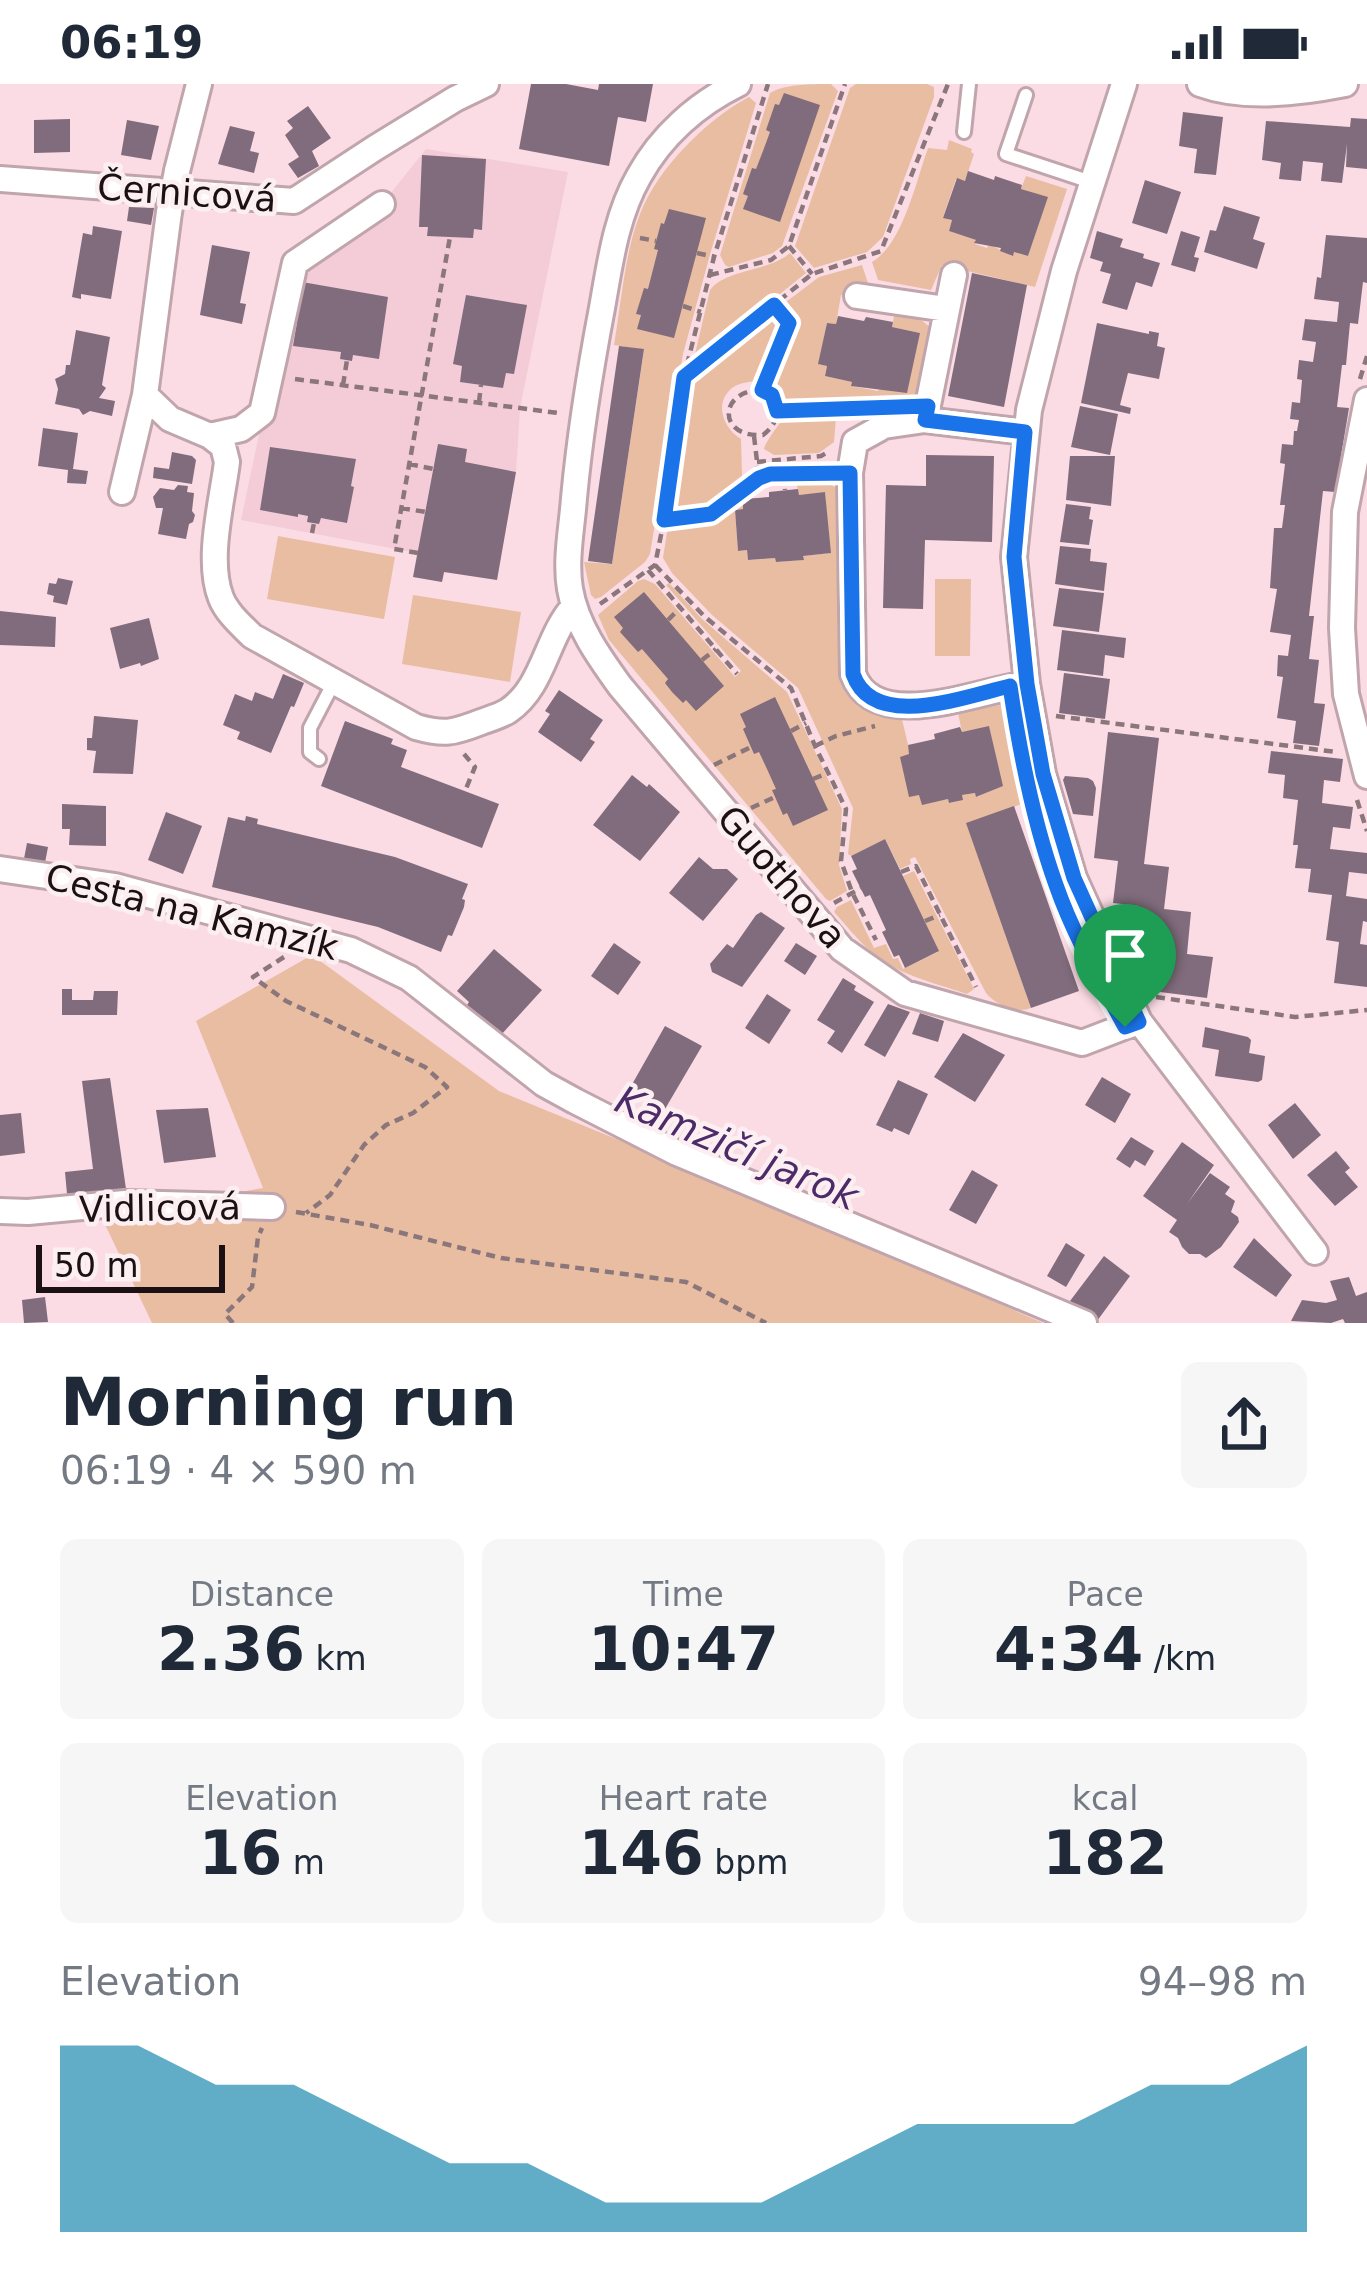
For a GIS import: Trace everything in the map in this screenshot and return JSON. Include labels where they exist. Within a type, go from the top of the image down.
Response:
[{"type":"street","points":[[122,492],[145,395],[177,171],[199,84]]},
{"type":"street","name":"Černicová","points":[[0,179],[294,201],[485,84]]},
{"type":"street","points":[[1124,84],[1064,271],[1025,432],[1014,557],[1027,684],[1043,774],[1074,878],[1139,1022],[1315,1252]]},
{"type":"street","points":[[1200,84],[1264,93],[1345,84]]},
{"type":"street","name":"Guothova","points":[[745,87],[701,106],[669,135],[643,168],[614,244],[582,416],[568,558],[569,585],[582,608],[592,644],[620,686],[842,950],[905,993],[1082,1043],[1139,1022]]},
{"type":"street","points":[[210,436],[241,430],[262,413],[295,263],[382,204]]},
{"type":"street","points":[[925,420],[954,275]]},
{"type":"street","points":[[856,296],[946,309]]},
{"type":"street","points":[[145,395],[170,419],[223,446],[227,462],[214,566],[221,600],[234,619],[252,636],[416,727],[441,734],[457,732],[509,710],[536,680],[562,618],[582,608]]},
{"type":"street","points":[[1364,766],[1346,694],[1342,628],[1345,512],[1367,400]]},
{"type":"street","points":[[1025,432],[925,420],[884,426],[854,442],[850,473],[853,674],[860,690],[881,703],[912,707],[1027,684]]},
{"type":"street","name":"Cesta na Kamzík","points":[[0,868],[115,886],[351,950],[409,978],[544,1084],[677,1153],[1084,1323]]},
{"type":"street","name":"Vidlicová","points":[[0,1211],[124,1203],[272,1208]]},
{"type":"lane","points":[[964,132],[969,84]]},
{"type":"lane","points":[[1026,95],[1006,154],[1090,182]]},
{"type":"lane","points":[[319,759],[310,752],[310,728],[329,680]]},
{"type":"path","points":[[582,608],[651,568],[664,520],[684,377],[714,257],[767,84],[745,87]]},
{"type":"path","points":[[710,275],[771,260],[789,246],[845,84]]},
{"type":"path","points":[[684,377],[812,274],[881,250],[947,87],[936,84]]},
{"type":"path","points":[[758,120],[768,123]]},
{"type":"path","points":[[739,170],[750,174]]},
{"type":"path","points":[[418,553],[394,549],[450,237]]},
{"type":"path","points":[[789,246],[812,274]]},
{"type":"path","points":[[697,253],[714,257]]},
{"type":"path","points":[[866,256],[870,270]]},
{"type":"path","points":[[762,390],[789,323],[774,305]]},
{"type":"path","points":[[683,306],[701,312]]},
{"type":"path","points":[[343,385],[346,361]]},
{"type":"path","points":[[272,376],[546,411]]},
{"type":"path","points":[[479,403],[482,385]]},
{"type":"path","points":[[762,390],[772,395],[775,426],[763,435],[743,434],[733,428],[730,404],[737,394],[762,390]]},
{"type":"path","points":[[777,411],[884,406]]},
{"type":"path","points":[[839,408],[839,421]]},
{"type":"path","points":[[754,436],[759,478]]},
{"type":"path","points":[[757,462],[821,456],[834,447]]},
{"type":"path","points":[[409,464],[434,469]]},
{"type":"path","points":[[664,520],[711,514],[759,478],[850,473]]},
{"type":"path","points":[[784,474],[785,490]]},
{"type":"path","points":[[401,508],[425,512]]},
{"type":"path","points":[[312,533],[314,523]]},
{"type":"path","points":[[651,568],[737,674]]},
{"type":"path","points":[[651,568],[791,688],[846,809],[841,861],[852,892],[877,941],[885,938]]},
{"type":"path","points":[[668,620],[680,608]]},
{"type":"path","points":[[702,660],[716,649]]},
{"type":"path","points":[[1032,713],[1364,766]]},
{"type":"path","points":[[790,730],[806,724]]},
{"type":"path","points":[[815,746],[875,728]]},
{"type":"path","points":[[709,767],[752,747]]},
{"type":"path","points":[[461,749],[475,767],[465,791]]},
{"type":"path","points":[[813,779],[829,773]]},
{"type":"path","points":[[746,811],[775,797]]},
{"type":"path","points":[[901,872],[916,866],[984,1004]]},
{"type":"path","points":[[852,892],[861,888]]},
{"type":"path","points":[[925,921],[940,915]]},
{"type":"path","points":[[289,955],[253,977],[286,1001],[425,1067],[447,1087],[364,1144],[330,1196],[306,1214]]},
{"type":"path","points":[[1126,994],[1295,1017],[1367,1010]]},
{"type":"path","points":[[272,1208],[370,1225],[501,1258],[686,1282],[766,1323]]},
{"type":"path","name":"Vidlicová","points":[[233,1323],[225,1314],[252,1287],[258,1237],[272,1208]]},
{"type":"shaded area","points":[[831,84],[838,91],[782,246],[773,253],[725,265],[720,255],[770,93],[791,86]]},
{"type":"shaded area","points":[[856,84],[927,84],[934,87],[934,97],[883,237],[867,252],[814,268],[795,246],[850,88]]},
{"type":"shaded area","points":[[749,97],[756,103],[683,354],[650,554],[595,599],[584,562],[612,564],[644,350],[614,345],[635,229],[648,197],[671,163],[701,132]]},
{"type":"shaded area","points":[[949,140],[974,154],[965,181],[956,179],[943,217],[952,220],[949,231],[976,240],[975,244],[1028,256],[1047,198],[1021,189],[1026,176],[1067,189],[1035,287],[942,265],[931,290],[878,280],[872,262],[900,227],[928,148],[947,150]]},
{"type":"shaded area","points":[[426,149],[568,172],[520,408],[516,472],[497,580],[445,572],[442,582],[413,577],[417,553],[241,520],[295,263],[382,204]]},
{"type":"shaded area","points":[[790,253],[806,273],[703,356],[695,354],[710,290],[726,278]]},
{"type":"shaded area","points":[[862,265],[868,283],[841,295],[836,324],[827,323],[819,364],[827,366],[825,376],[878,391],[920,333],[892,327],[895,311],[932,330],[919,393],[913,401],[783,404],[769,386],[793,319],[782,305],[819,277]]},
{"type":"shaded area","points":[[774,313],[784,324],[761,380],[735,386],[723,401],[726,423],[741,439],[743,509],[735,510],[738,551],[747,550],[748,560],[775,558],[776,562],[830,553],[825,493],[799,495],[796,480],[819,481],[840,491],[847,673],[901,715],[922,804],[948,799],[950,803],[975,793],[977,797],[1002,786],[989,727],[962,732],[958,713],[1001,705],[1008,708],[1027,802],[967,824],[1031,1008],[1007,1007],[986,993],[915,857],[900,869],[885,839],[848,854],[853,808],[798,688],[712,615],[663,558],[695,378]]},
{"type":"shaded area","points":[[831,412],[836,418],[834,442],[819,453],[774,455],[764,449],[787,415]]},
{"type":"shaded area","points":[[278,536],[395,557],[384,619],[267,599]]},
{"type":"shaded area","points":[[644,579],[655,584],[735,677],[741,671],[666,585],[787,692],[842,809],[839,865],[847,891],[826,899],[609,640],[598,615]]},
{"type":"shaded area","points":[[935,579],[971,579],[970,656],[935,656]]},
{"type":"shaded area","points":[[413,595],[521,612],[510,682],[402,664]]},
{"type":"shaded area","points":[[914,871],[974,989],[967,994],[890,965],[834,912],[851,900],[874,948],[886,944],[903,969],[938,952],[903,876]]},
{"type":"shaded area","points":[[312,955],[499,1091],[724,1183],[1043,1323],[152,1323],[101,1216],[263,1188],[196,1021]]},
{"type":"building","points":[[531,84],[598,90],[599,84],[653,84],[646,122],[618,117],[609,166],[519,149]]},
{"type":"building","points":[[784,93],[820,105],[780,222],[743,209],[748,196],[743,194],[770,132],[766,130],[775,104],[779,105]]},
{"type":"building","points":[[308,106],[331,138],[312,151],[319,166],[298,178],[288,164],[299,157],[285,135],[293,128],[287,121]]},
{"type":"building","points":[[1183,112],[1223,117],[1216,175],[1194,173],[1197,149],[1179,146]]},
{"type":"building","points":[[1351,118],[1367,119],[1367,169],[1346,167],[1347,144],[1342,183],[1321,181],[1323,163],[1303,161],[1301,181],[1279,179],[1281,163],[1262,160],[1266,121],[1350,127]]},
{"type":"building","points":[[70,119],[70,152],[34,153],[34,120]]},
{"type":"building","points":[[127,120],[159,126],[151,160],[121,155]]},
{"type":"building","points":[[230,126],[255,132],[250,151],[259,153],[254,173],[218,164]]},
{"type":"building","points":[[422,155],[486,159],[482,230],[474,229],[473,238],[427,236],[428,227],[419,227]]},
{"type":"building","points":[[968,171],[1048,197],[1028,256],[1014,252],[1013,256],[949,231],[952,220],[943,218],[957,178],[965,181]]},
{"type":"building","points":[[1145,180],[1181,192],[1167,234],[1132,223]]},
{"type":"building","points":[[1224,206],[1260,217],[1253,239],[1265,243],[1257,269],[1204,252]]},
{"type":"building","points":[[129,207],[154,208],[151,225],[127,221]]},
{"type":"building","points":[[669,209],[706,218],[674,338],[637,329],[641,315],[636,314],[644,288],[648,289],[658,250],[654,249]]},
{"type":"building","points":[[93,226],[122,231],[111,299],[72,297],[83,233],[92,235]]},
{"type":"building","points":[[1097,231],[1123,239],[1120,247],[1160,263],[1152,287],[1136,282],[1127,310],[1102,303],[1111,274],[1100,271],[1103,262],[1090,258]]},
{"type":"building","points":[[1181,231],[1200,237],[1195,272],[1171,265]]},
{"type":"building","points":[[1326,235],[1367,238],[1367,283],[1363,282],[1358,324],[1350,323],[1346,365],[1342,365],[1337,407],[1349,408],[1335,492],[1323,491],[1309,616],[1314,616],[1309,659],[1319,660],[1314,703],[1325,704],[1319,746],[1293,743],[1296,721],[1277,718],[1283,677],[1277,676],[1278,655],[1288,656],[1291,635],[1270,632],[1277,589],[1270,588],[1274,528],[1282,528],[1285,505],[1280,505],[1285,464],[1280,463],[1282,444],[1293,445],[1299,420],[1290,419],[1292,402],[1300,403],[1299,360],[1313,362],[1316,342],[1302,340],[1305,319],[1337,322],[1339,302],[1314,299]]},
{"type":"building","points":[[212,245],[250,252],[240,303],[246,304],[242,324],[200,315]]},
{"type":"building","points":[[972,273],[1027,285],[1004,407],[948,396]]},
{"type":"building","points":[[302,282],[388,297],[379,359],[353,355],[352,361],[340,359],[341,352],[293,346]]},
{"type":"building","points":[[466,295],[527,305],[514,374],[506,373],[503,388],[460,382],[462,366],[453,364]]},
{"type":"building","points":[[838,316],[893,322],[892,327],[920,333],[907,393],[851,386],[852,382],[825,376],[827,366],[818,364],[827,323],[836,324]]},
{"type":"building","points":[[1097,323],[1159,333],[1157,346],[1165,348],[1159,379],[1128,373],[1120,405],[1131,408],[1130,414],[1081,403]]},
{"type":"building","points":[[76,330],[110,337],[102,385],[106,388],[99,398],[115,401],[112,416],[90,411],[83,415],[79,409],[55,404],[55,379],[70,365]]},
{"type":"building","points":[[619,346],[644,349],[612,564],[588,561]]},
{"type":"building","points":[[1080,406],[1118,414],[1110,455],[1071,447]]},
{"type":"building","points":[[43,428],[78,433],[73,469],[88,471],[86,484],[67,483],[68,470],[38,466]]},
{"type":"building","points":[[438,444],[467,449],[465,462],[516,472],[497,580],[444,572],[442,582],[413,577]]},
{"type":"building","points":[[270,447],[356,459],[347,523],[321,518],[319,524],[307,522],[308,516],[260,510]]},
{"type":"building","points":[[172,452],[196,460],[192,484],[153,478],[154,467],[169,469]]},
{"type":"building","points":[[926,455],[994,456],[992,542],[925,540],[923,609],[883,608],[886,485],[926,486]]},
{"type":"building","points":[[1070,456],[1115,456],[1111,506],[1066,500]]},
{"type":"building","points":[[178,485],[194,493],[195,515],[186,539],[158,534],[163,508],[156,508],[153,497],[160,488],[174,490]]},
{"type":"building","points":[[798,489],[799,495],[825,492],[831,553],[803,556],[804,560],[748,560],[747,550],[738,551],[735,510],[743,509],[743,499]]},
{"type":"building","points":[[1066,504],[1091,507],[1089,545],[1060,542]]},
{"type":"building","points":[[1060,546],[1091,549],[1090,561],[1107,563],[1104,591],[1055,584]]},
{"type":"building","points":[[58,578],[73,581],[67,605],[53,602],[54,596],[47,594],[49,583],[56,584]]},
{"type":"building","points":[[1059,588],[1104,593],[1099,632],[1053,626]]},
{"type":"building","points":[[644,592],[724,686],[696,711],[672,692],[665,683],[668,679],[642,649],[638,652],[620,632],[623,628],[614,617]]},
{"type":"building","points":[[0,611],[56,617],[55,647],[0,645]]},
{"type":"building","points":[[149,618],[159,659],[120,669],[110,628]]},
{"type":"building","points":[[1062,630],[1126,638],[1124,658],[1105,655],[1103,676],[1057,670]]},
{"type":"building","points":[[1064,673],[1110,679],[1105,719],[1059,713]]},
{"type":"building","points":[[283,674],[304,683],[271,753],[237,739],[240,732],[223,725],[235,694],[252,701],[255,692],[273,699]]},
{"type":"building","points":[[559,690],[603,720],[581,762],[538,732]]},
{"type":"building","points":[[775,697],[828,810],[793,826],[787,813],[783,815],[759,752],[754,754],[740,714]]},
{"type":"building","points":[[94,716],[138,720],[133,774],[93,773],[96,751],[87,750],[87,738],[92,738]]},
{"type":"building","points":[[345,721],[393,739],[391,744],[407,750],[401,767],[499,804],[482,848],[321,786]]},
{"type":"building","points":[[989,726],[1003,786],[976,797],[975,793],[962,795],[963,800],[949,803],[948,799],[922,805],[919,795],[909,797],[900,757],[909,754],[908,745],[960,727],[962,732]]},
{"type":"building","points":[[1108,732],[1159,738],[1144,864],[1169,867],[1164,909],[1191,912],[1187,954],[1213,957],[1207,998],[1160,992],[1165,951],[1135,948],[1139,906],[1113,903],[1118,861],[1094,858]]},
{"type":"building","points":[[1271,751],[1343,759],[1340,782],[1324,780],[1322,803],[1353,807],[1350,829],[1333,827],[1330,849],[1367,853],[1367,874],[1349,872],[1346,896],[1367,899],[1360,944],[1367,945],[1367,987],[1334,983],[1339,942],[1326,940],[1332,895],[1308,892],[1311,869],[1295,868],[1298,800],[1283,798],[1285,775],[1268,773]]},
{"type":"building","points":[[632,775],[680,812],[640,861],[593,825]]},
{"type":"building","points":[[1065,776],[1093,781],[1093,816],[1073,814]]},
{"type":"building","points":[[62,804],[106,806],[106,846],[69,845],[70,829],[62,829]]},
{"type":"building","points":[[1014,806],[1079,991],[1031,1008],[966,823]]},
{"type":"building","points":[[166,812],[202,826],[183,874],[148,860]]},
{"type":"building","points":[[246,816],[258,819],[257,824],[395,857],[468,884],[452,936],[448,935],[441,952],[378,927],[212,887],[228,817],[245,821]]},
{"type":"building","points":[[885,839],[939,951],[905,968],[899,955],[894,957],[870,895],[865,897],[852,871],[857,869],[851,856]]},
{"type":"building","points":[[27,843],[48,847],[44,868],[23,864]]},
{"type":"building","points":[[699,857],[738,879],[703,921],[669,893]]},
{"type":"building","points":[[761,912],[785,928],[742,987],[712,972],[710,964],[727,944],[733,948]]},
{"type":"building","points":[[614,943],[641,962],[618,995],[591,976]]},
{"type":"building","points":[[796,943],[817,956],[805,975],[784,961]]},
{"type":"building","points":[[494,949],[542,990],[501,1035],[457,991]]},
{"type":"building","points":[[843,978],[874,1002],[842,1053],[827,1043],[835,1031],[817,1020]]},
{"type":"building","points":[[62,989],[72,989],[72,1000],[93,1000],[94,991],[118,991],[117,1015],[62,1015]]},
{"type":"building","points":[[767,994],[791,1010],[769,1044],[745,1028]]},
{"type":"building","points":[[888,1004],[910,1012],[885,1057],[864,1045]]},
{"type":"building","points":[[920,1013],[944,1021],[938,1042],[912,1034]]},
{"type":"building","points":[[665,1026],[702,1046],[665,1109],[630,1088]]},
{"type":"building","points":[[1205,1027],[1248,1037],[1249,1053],[1265,1056],[1262,1080],[1215,1076],[1219,1050],[1202,1047]]},
{"type":"building","points":[[963,1033],[1005,1055],[975,1102],[934,1077]]},
{"type":"building","points":[[1102,1077],[1131,1094],[1115,1123],[1085,1105]]},
{"type":"building","points":[[110,1078],[126,1189],[67,1194],[65,1172],[93,1169],[82,1081]]},
{"type":"building","points":[[898,1080],[928,1094],[909,1135],[876,1125]]},
{"type":"building","points":[[1295,1103],[1321,1135],[1293,1159],[1268,1125]]},
{"type":"building","points":[[208,1108],[216,1157],[164,1163],[156,1110]]},
{"type":"building","points":[[21,1113],[25,1153],[0,1156],[0,1115]]},
{"type":"building","points":[[1131,1137],[1154,1151],[1145,1166],[1135,1160],[1130,1168],[1116,1159]]},
{"type":"building","points":[[1182,1142],[1214,1165],[1187,1204],[1210,1173],[1230,1187],[1225,1194],[1235,1201],[1231,1212],[1239,1222],[1221,1247],[1206,1258],[1189,1254],[1169,1232],[1177,1220],[1143,1196]]},
{"type":"building","points":[[1336,1151],[1358,1187],[1335,1206],[1307,1175]]},
{"type":"building","points":[[972,1170],[998,1185],[976,1224],[949,1210]]},
{"type":"building","points":[[1254,1238],[1292,1275],[1276,1297],[1233,1267]]},
{"type":"building","points":[[1066,1243],[1085,1255],[1066,1287],[1047,1276]]},
{"type":"building","points":[[1104,1256],[1130,1276],[1097,1321],[1070,1301]]},
{"type":"building","points":[[1349,1277],[1356,1296],[1367,1292],[1367,1323],[1291,1321],[1302,1300],[1337,1300],[1330,1281]]},
{"type":"building","points":[[45,1297],[48,1322],[24,1323],[22,1300]]},
{"type":"route","points":[[774,305],[789,323],[762,390],[772,395],[777,411],[928,406],[925,420],[1025,432],[1014,557],[1027,684],[1043,774],[1074,878],[1139,1022],[1125,1027],[1057,889],[1018,741],[1010,686],[902,707],[867,697],[856,684],[850,473],[770,474],[711,514],[664,520],[684,377],[774,305]]},
{"type":"water label","name":"Kamzičí jarok","points":[[737,1148]]}]
